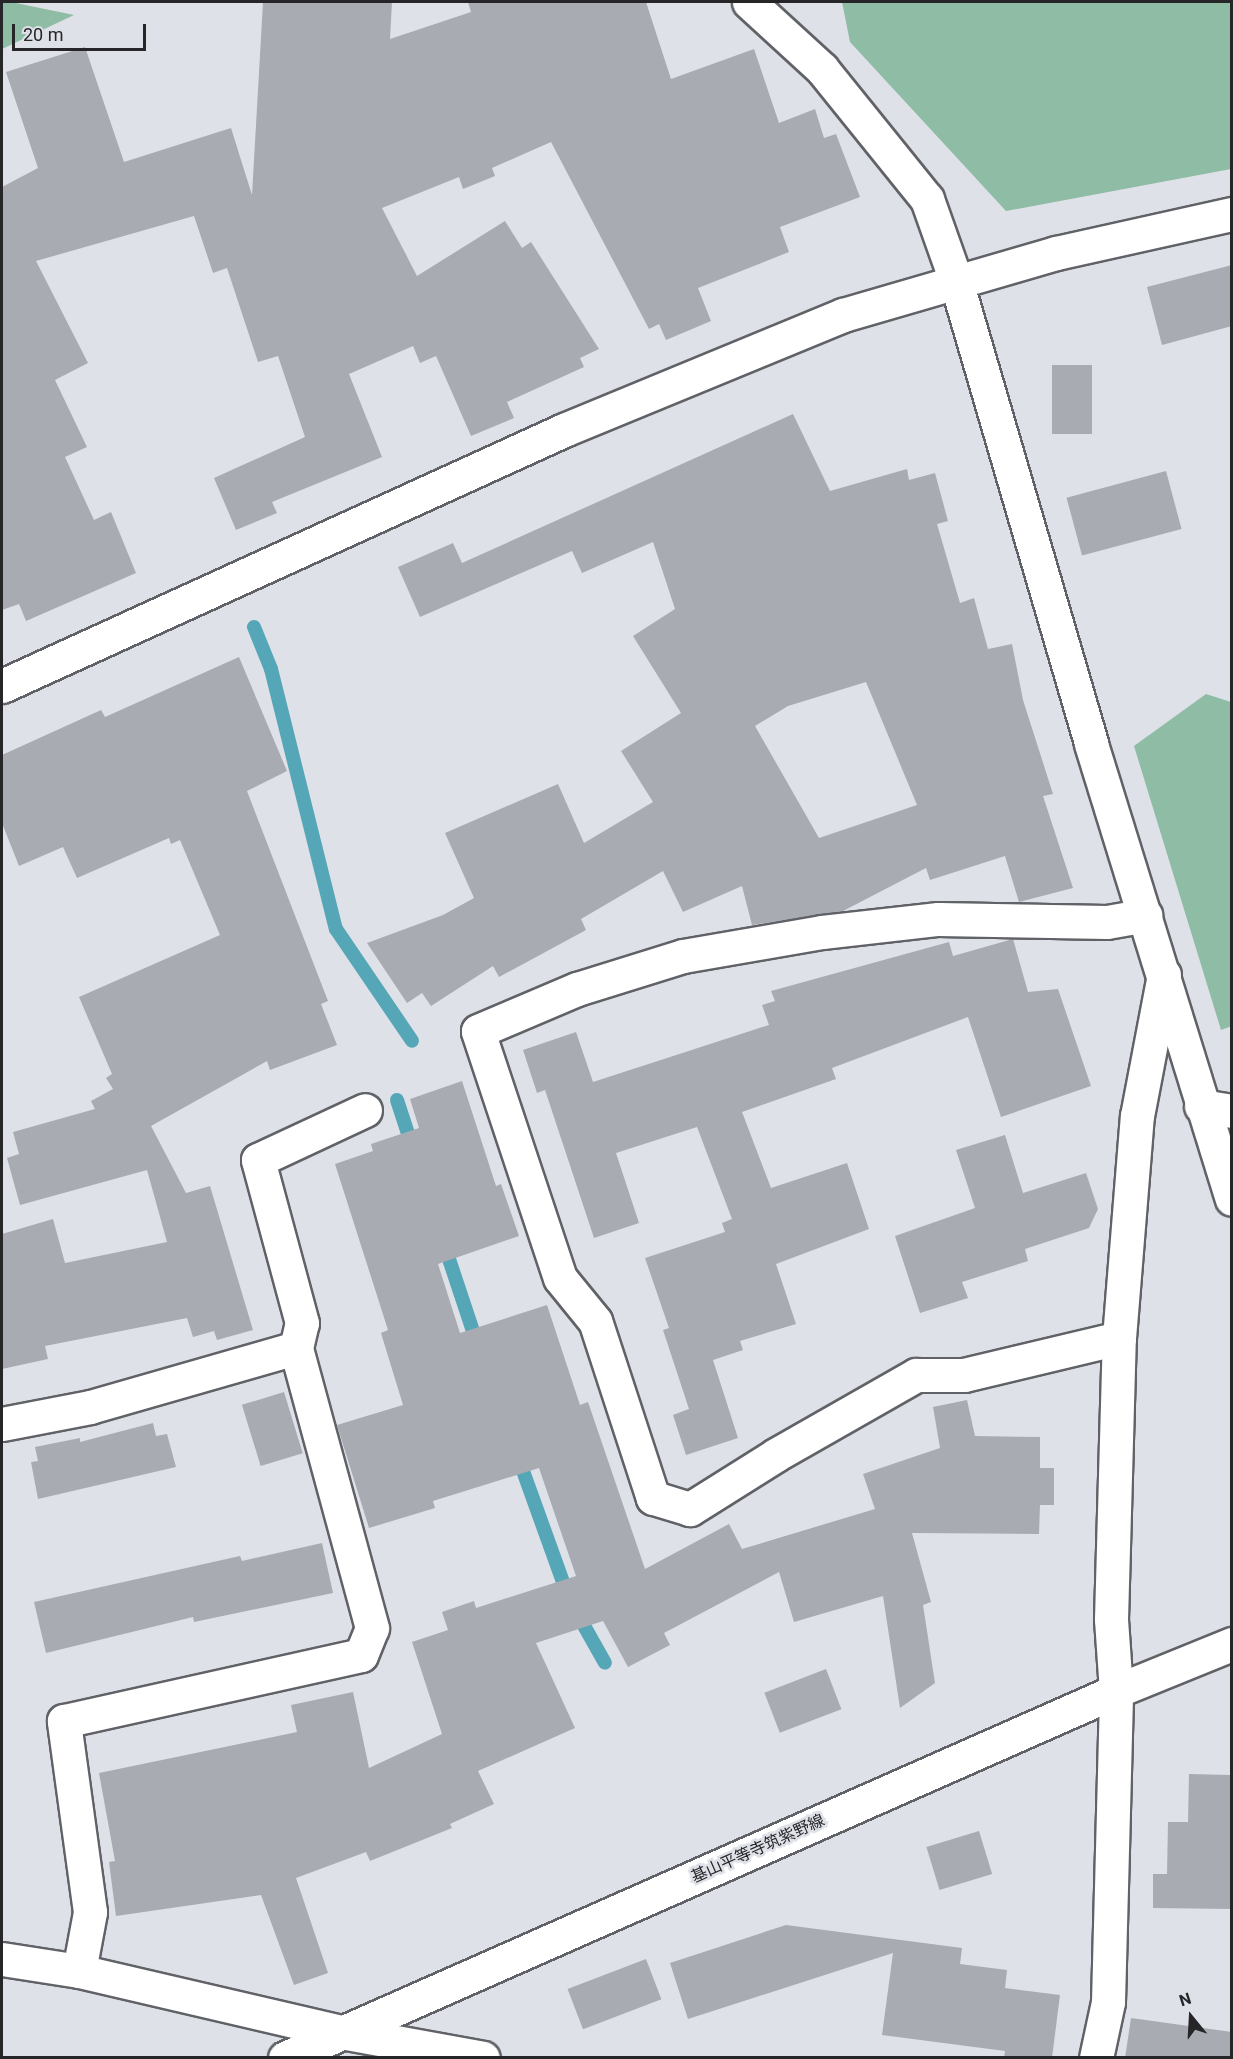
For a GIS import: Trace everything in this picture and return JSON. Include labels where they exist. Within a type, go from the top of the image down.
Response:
[{"type":"street","points":[[749,2],[822,69],[927,199],[956,281],[1091,744],[1164,975],[1216,1108],[1232,1199]]},
{"type":"street","points":[[2,686],[625,404],[843,315],[1056,253],[1232,214]]},
{"type":"street","points":[[1119,1338],[964,1375],[916,1376],[776,1455],[690,1509],[653,1498],[595,1321],[560,1278],[477,1031],[577,989],[706,952],[822,932],[938,919],[1107,922],[1145,915]]},
{"type":"street","points":[[1096,2058],[1108,2002],[1116,1691],[1111,1619],[1119,1338],[1137,1116],[1164,975]]},
{"type":"street","points":[[79,1971],[90,1912],[64,1721],[361,1655],[372,1628],[296,1348],[302,1323],[258,1160],[365,1110]]},
{"type":"street","points":[[2,1424],[90,1407],[296,1348]]},
{"type":"street","name":"基山平等寺筑紫野線","points":[[285,2058],[1116,1691],[1232,1644]]},
{"type":"street","points":[[2,1959],[79,1971],[345,2033],[483,2058]]},
{"type":"green space","points":[[2,2],[11,2],[74,15],[2,49]]},
{"type":"green space","points":[[842,2],[1231,2],[1231,169],[1006,211],[850,42]]},
{"type":"green space","points":[[1206,694],[1231,702],[1232,1026],[1221,1030],[1134,746]]},
{"type":"building","points":[[263,2],[392,2],[390,39],[471,12],[468,2],[646,2],[671,79],[754,49],[779,123],[815,109],[824,138],[836,134],[860,197],[780,227],[789,252],[698,288],[711,321],[666,340],[659,324],[649,329],[551,142],[492,168],[495,176],[463,189],[459,177],[382,208],[417,276],[505,221],[522,248],[531,242],[599,349],[580,358],[584,367],[507,402],[514,418],[471,436],[436,356],[420,363],[413,346],[349,374],[382,457],[272,502],[277,513],[236,530],[214,478],[305,437],[278,356],[258,362],[227,268],[213,273],[194,216],[36,261],[88,363],[55,380],[87,447],[65,457],[94,520],[111,512],[136,573],[26,621],[19,604],[2,610],[2,187],[38,168],[6,72],[85,47],[124,162],[231,128],[252,195]]},
{"type":"building","points":[[1232,265],[1232,326],[1162,345],[1147,287]]},
{"type":"building","points":[[1052,365],[1092,365],[1092,434],[1052,434]]},
{"type":"building","points":[[793,414],[830,491],[907,469],[909,480],[935,473],[948,521],[937,524],[960,603],[974,598],[988,649],[1012,644],[1023,700],[1053,794],[1043,796],[1073,888],[1019,902],[1005,856],[930,880],[926,868],[843,911],[752,925],[742,886],[683,912],[663,871],[581,919],[586,930],[499,977],[493,966],[431,1006],[422,993],[407,1003],[367,943],[443,915],[474,898],[445,833],[558,784],[584,843],[653,802],[621,751],[681,713],[633,636],[675,609],[653,542],[582,573],[572,551],[420,617],[398,567],[453,543],[462,563]],"holes":[[[866,682],[917,805],[819,838],[755,726],[788,706]]]},
{"type":"building","points":[[1166,471],[1182,529],[1082,556],[1067,498]]},
{"type":"building","points":[[239,657],[287,771],[247,791],[328,1001],[321,1004],[337,1045],[270,1070],[267,1061],[151,1126],[186,1193],[210,1186],[253,1330],[217,1340],[214,1331],[193,1337],[187,1318],[45,1346],[48,1359],[2,1369],[2,1234],[53,1219],[65,1263],[167,1242],[147,1170],[20,1205],[7,1158],[19,1154],[13,1132],[95,1109],[91,1101],[113,1089],[106,1078],[112,1074],[79,997],[220,935],[180,840],[171,844],[169,838],[77,878],[63,847],[19,866],[2,823],[2,755],[101,710],[105,717]]},
{"type":"building","points":[[1013,939],[1028,992],[1058,989],[1091,1086],[1001,1117],[968,1017],[832,1068],[836,1079],[742,1112],[771,1188],[847,1163],[869,1229],[776,1264],[796,1324],[740,1341],[743,1350],[713,1360],[738,1438],[686,1455],[673,1415],[689,1409],[663,1330],[669,1328],[645,1258],[725,1232],[722,1223],[732,1219],[697,1127],[616,1153],[639,1223],[594,1238],[545,1090],[537,1093],[523,1050],[576,1032],[593,1082],[769,1025],[762,1005],[775,1001],[771,991],[949,942],[953,956]]},
{"type":"building","points":[[462,1081],[496,1186],[501,1184],[519,1236],[438,1264],[460,1333],[547,1305],[580,1405],[588,1402],[645,1569],[729,1524],[742,1549],[875,1509],[863,1474],[940,1448],[933,1407],[967,1400],[975,1436],[1040,1437],[1040,1468],[1054,1468],[1054,1505],[1040,1505],[1039,1534],[912,1533],[931,1602],[923,1605],[935,1683],[900,1708],[883,1596],[794,1622],[779,1572],[664,1633],[670,1645],[628,1667],[603,1621],[536,1643],[575,1728],[478,1771],[494,1804],[450,1824],[452,1828],[370,1861],[366,1852],[296,1878],[328,1973],[294,1985],[261,1895],[116,1916],[109,1862],[115,1861],[99,1773],[297,1732],[291,1705],[353,1692],[369,1768],[442,1734],[412,1642],[448,1630],[442,1612],[474,1601],[476,1608],[576,1576],[539,1468],[433,1501],[435,1508],[369,1528],[337,1425],[403,1405],[381,1333],[388,1330],[335,1164],[373,1151],[371,1144],[419,1128],[410,1099]]},
{"type":"building","points":[[1005,1135],[1023,1193],[1086,1173],[1098,1209],[1089,1228],[1025,1249],[1028,1261],[962,1282],[968,1298],[920,1313],[895,1236],[975,1208],[956,1150]]},
{"type":"building","points":[[284,1392],[303,1453],[261,1466],[242,1405]]},
{"type":"building","points":[[153,1423],[156,1436],[167,1434],[176,1467],[38,1499],[31,1462],[38,1461],[35,1447],[80,1438],[80,1442]]},
{"type":"building","points":[[322,1543],[333,1593],[194,1622],[193,1617],[46,1653],[34,1602],[240,1556],[242,1561]]},
{"type":"building","points":[[826,1669],[841,1709],[780,1733],[764,1693]]},
{"type":"building","points":[[1189,1774],[1232,1775],[1232,1909],[1153,1908],[1153,1874],[1167,1874],[1168,1822],[1188,1822]]},
{"type":"building","points":[[979,1831],[992,1874],[940,1890],[926,1847]]},
{"type":"building","points":[[786,1925],[962,1948],[960,1964],[1007,1970],[1005,1988],[1060,1995],[1052,2058],[1004,2058],[1005,2051],[882,2035],[893,1953],[688,2019],[670,1963]]},
{"type":"building","points":[[646,1959],[661,1999],[583,2029],[568,1989]]},
{"type":"building","points":[[1131,2018],[1232,2032],[1232,2058],[1125,2058]]},
{"type":"waterway","points":[[254,627],[271,669],[336,929],[412,1041]]},
{"type":"waterway","points":[[397,1100],[413,1149]]},
{"type":"waterway","points":[[444,1244],[478,1346]]},
{"type":"waterway","points":[[518,1457],[569,1599],[605,1663]]}]
